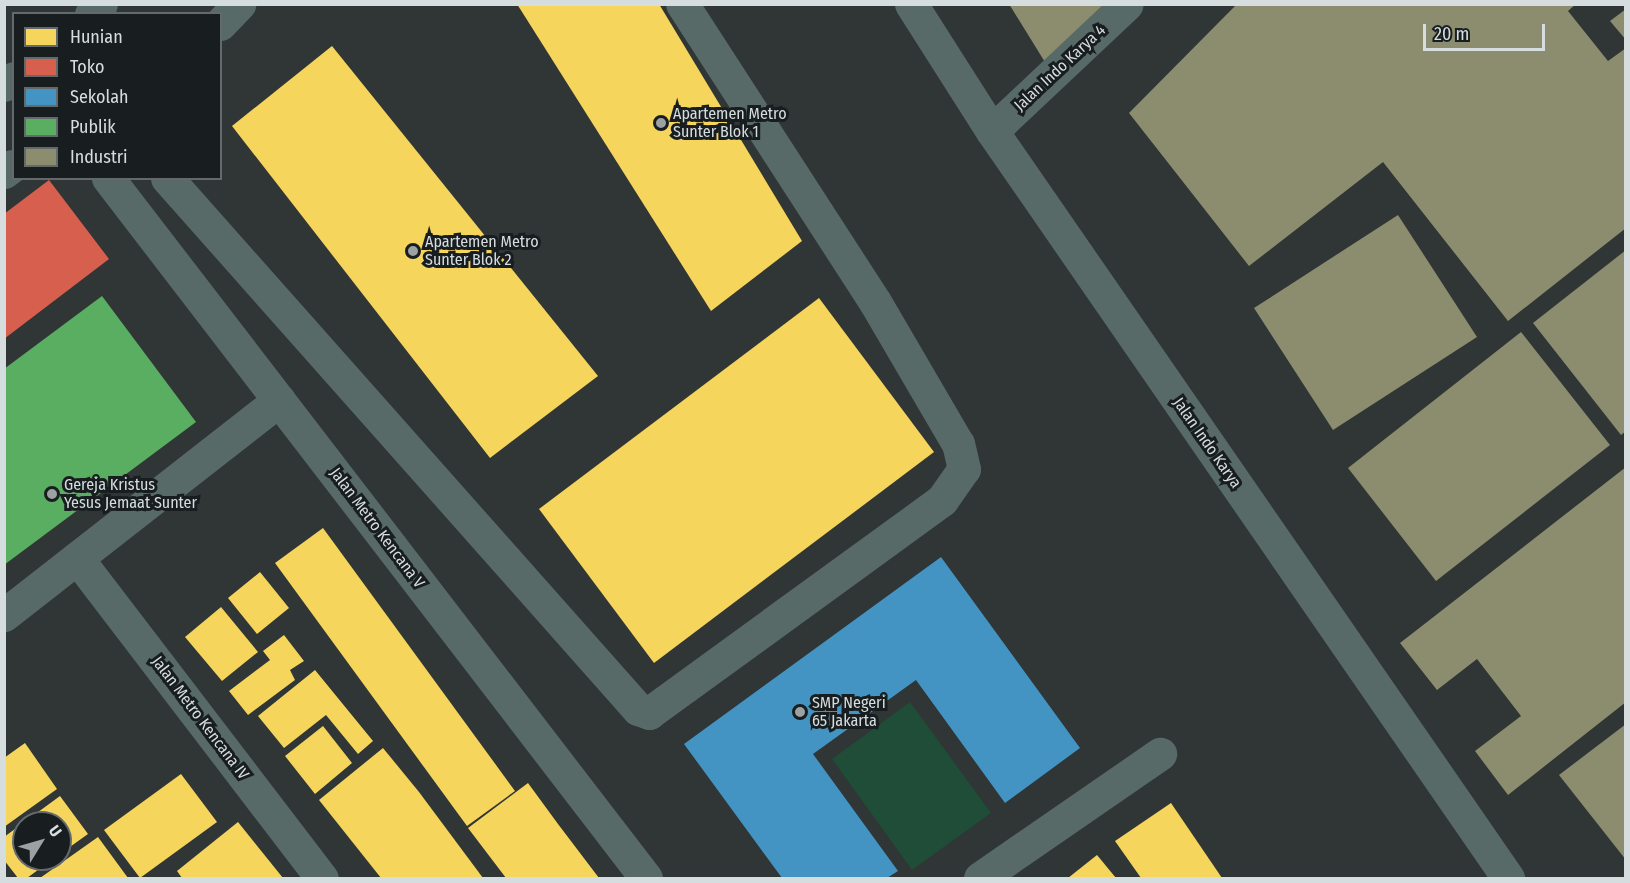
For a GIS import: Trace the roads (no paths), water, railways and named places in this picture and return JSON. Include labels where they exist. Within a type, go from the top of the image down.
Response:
[{"type":"street","points":[[222,22],[239,4]]},
{"type":"street","points":[[169,180],[638,709],[649,713],[942,500],[964,469],[964,458],[958,444],[874,302],[682,4]]},
{"type":"street","name":"Jalan Indo Karya","points":[[911,4],[992,131],[1508,879]]},
{"type":"street","name":"Jalan Indo Karya 4","points":[[992,131],[1127,4]]},
{"type":"street","name":"Jalan Metro Kencana V","points":[[110,180],[646,879]]},
{"type":"street","points":[[4,615],[279,400]]},
{"type":"street","name":"Jalan Metro Kencana IV","points":[[77,558],[322,879]]},
{"type":"street","points":[[980,879],[1160,754]]},
{"type":"place","name":"Apartemen Metro Sunter Blok 1","points":[[661,123]]},
{"type":"place","name":"Apartemen Metro Sunter Blok 2","points":[[413,251]]},
{"type":"place","name":"Gereja Kristus Yesus Jemaat Sunter","points":[[52,494]]},
{"type":"place","name":"SMP Negeri 65 Jakarta","points":[[800,712]]}]
